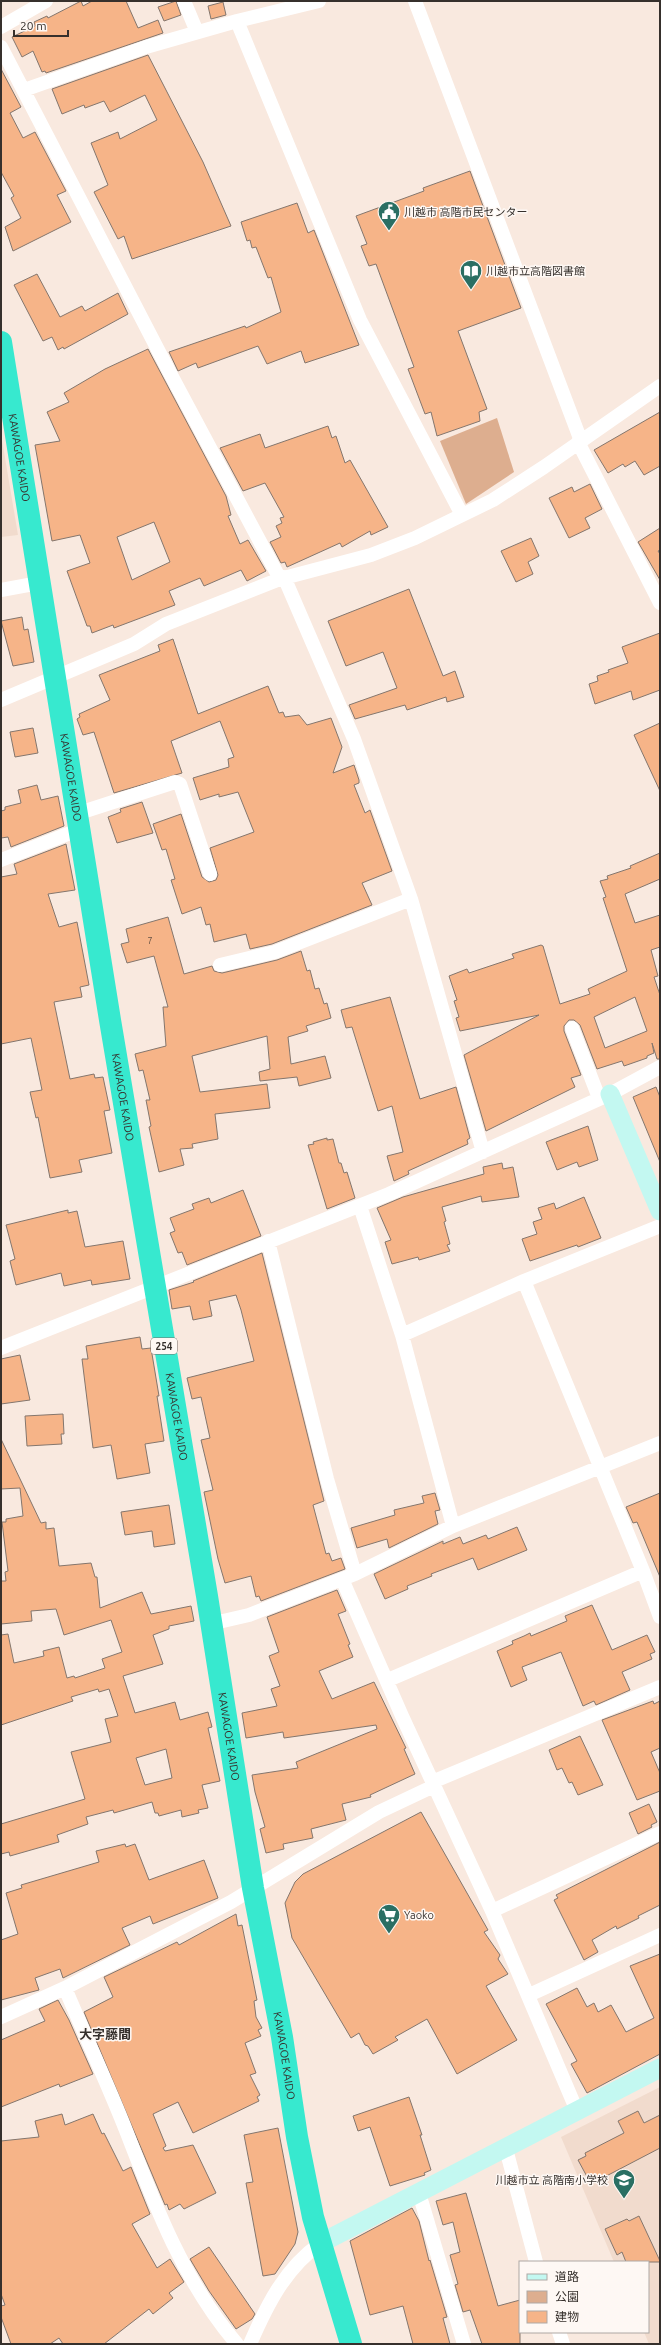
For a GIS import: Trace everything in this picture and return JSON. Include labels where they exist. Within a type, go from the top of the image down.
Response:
[{"type":"highway","name":"KAWAGOE KAIDO","points":[[1,342],[77,822],[253,1888],[282,2037],[297,2138],[321,2243],[351,2344]]},
{"type":"street","points":[[1,27],[46,1]]},
{"type":"street","points":[[184,1],[197,32]]},
{"type":"street","points":[[24,90],[146,46],[237,21],[319,1]]},
{"type":"street","points":[[415,1],[580,442],[660,603]]},
{"type":"street","points":[[237,21],[360,320],[462,515]]},
{"type":"street","points":[[1,47],[170,373],[282,578],[354,739],[411,899],[483,1152]]},
{"type":"street","points":[[1,700],[54,676],[134,644],[166,624],[282,578],[371,555],[415,538],[493,500],[660,386]]},
{"type":"street","points":[[1,590],[39,584]]},
{"type":"street","points":[[1,860],[77,822],[176,782],[180,784],[210,874]]},
{"type":"street","points":[[220,965],[275,952],[411,899]]},
{"type":"street","points":[[572,1028],[660,1211]]},
{"type":"street","points":[[1,1348],[155,1289],[268,1241],[360,1206],[483,1152],[604,1096],[660,1067]]},
{"type":"street","points":[[360,1206],[402,1335],[453,1526]]},
{"type":"street","points":[[402,1335],[524,1281],[660,1226]]},
{"type":"street","points":[[268,1241],[327,1480],[349,1577],[388,1680],[433,1784],[529,1995],[577,2111]]},
{"type":"street","points":[[524,1281],[599,1467],[643,1571],[660,1617]]},
{"type":"street","points":[[210,1624],[249,1615],[349,1577],[453,1526],[660,1443]]},
{"type":"street","points":[[388,1680],[643,1571]]},
{"type":"street","points":[[1,2017],[65,1988],[231,1902],[379,1812],[433,1784],[660,1687]]},
{"type":"street","points":[[492,1911],[660,1833]]},
{"type":"street","points":[[529,1995],[660,1935]]},
{"type":"street","points":[[65,1988],[126,2132],[146,2186],[173,2244],[201,2294],[237,2344]]},
{"type":"street","points":[[250,2344],[275,2292],[294,2266],[321,2243],[506,2149],[660,2068]]},
{"type":"street","points":[[506,2149],[536,2261]]},
{"type":"street","points":[[419,2193],[464,2344]]},
{"type":"street","points":[[559,2333],[563,2344]]},
{"type":"shaded area","points":[[1,434],[18,535],[1,537]]},
{"type":"shaded area","name":"川越市立 高階南小学校","points":[[660,2087],[660,2344],[649,2344],[644,2333],[649,2333],[649,2261],[614,2261],[561,2137]]},
{"type":"green space","points":[[497,418],[514,472],[466,504],[440,441]]},
{"type":"building","points":[[81,1],[83,6],[92,1],[126,1],[138,28],[158,20],[163,33],[46,73],[45,71],[42,72],[33,51],[22,57],[12,37],[35,26],[34,22],[47,16],[48,18]]},
{"type":"building","points":[[176,1],[181,15],[164,21],[158,7]]},
{"type":"building","points":[[223,2],[226,15],[211,19],[208,6]]},
{"type":"building","points":[[148,55],[203,162],[231,226],[132,259],[124,236],[118,239],[94,192],[108,185],[91,143],[118,132],[120,139],[157,120],[145,95],[110,112],[104,101],[85,108],[84,105],[62,114],[52,89]]},
{"type":"building","points":[[1,69],[21,107],[10,113],[23,138],[35,132],[66,191],[57,195],[71,222],[13,251],[5,227],[21,218],[11,198],[14,196],[1,172]]},
{"type":"building","points":[[470,171],[521,308],[458,331],[487,409],[479,412],[480,421],[437,436],[431,412],[425,414],[408,369],[414,367],[376,264],[369,266],[361,246],[367,244],[356,216],[424,191],[423,188]]},
{"type":"building","points":[[297,203],[308,233],[314,230],[359,345],[305,363],[301,351],[267,364],[258,346],[198,368],[196,363],[178,371],[169,352],[245,326],[246,328],[281,312],[271,277],[268,278],[256,247],[252,248],[250,240],[247,241],[241,222]]},
{"type":"building","points":[[37,274],[60,317],[82,306],[85,311],[118,293],[128,314],[64,349],[63,347],[58,350],[52,337],[43,341],[14,285]]},
{"type":"building","points":[[148,349],[226,496],[231,515],[228,516],[240,544],[248,540],[266,571],[247,581],[241,570],[204,586],[200,578],[169,591],[175,605],[114,628],[113,625],[92,633],[90,626],[87,626],[67,571],[90,563],[80,535],[52,541],[35,445],[60,441],[47,412],[69,402],[64,393],[105,369]],"holes":[[[154,522],[170,562],[132,580],[117,537]]]},
{"type":"building","points":[[660,412],[660,466],[644,475],[635,461],[625,467],[623,464],[608,473],[594,450]]},
{"type":"building","points":[[328,426],[332,438],[336,436],[345,463],[350,460],[388,527],[371,535],[370,531],[342,547],[340,543],[287,567],[285,562],[281,563],[270,542],[281,537],[276,526],[282,523],[280,518],[284,517],[265,483],[243,491],[220,448],[260,434],[265,448]]},
{"type":"building","points":[[590,484],[602,509],[585,518],[590,528],[569,538],[549,498],[572,487],[574,492]]},
{"type":"building","points":[[660,528],[660,550],[658,551],[660,554],[660,580],[638,542]]},
{"type":"building","points":[[531,538],[539,556],[528,562],[533,574],[516,582],[501,551]]},
{"type":"building","points":[[409,589],[443,676],[455,671],[464,697],[447,702],[446,697],[407,710],[405,705],[355,719],[349,705],[397,688],[383,652],[346,666],[328,621]]},
{"type":"building","points":[[22,617],[24,630],[28,629],[34,662],[13,666],[1,621]]},
{"type":"building","points":[[660,633],[660,690],[633,700],[631,691],[595,704],[589,684],[598,681],[597,676],[609,672],[608,670],[628,663],[622,647]]},
{"type":"building","points":[[173,639],[198,714],[268,686],[279,713],[283,712],[285,717],[299,715],[307,725],[331,718],[342,747],[333,773],[354,765],[359,783],[354,785],[365,813],[370,810],[392,871],[362,883],[372,905],[272,944],[250,949],[246,934],[214,942],[210,924],[206,925],[201,907],[182,914],[171,880],[175,879],[166,849],[162,850],[153,824],[181,814],[202,877],[209,882],[216,880],[218,875],[210,848],[254,832],[238,792],[219,797],[219,794],[200,800],[193,778],[229,767],[228,759],[234,757],[220,721],[171,741],[182,773],[114,793],[94,732],[83,735],[77,719],[80,717],[79,714],[110,700],[99,675],[160,651],[158,645]]},
{"type":"building","points":[[660,723],[660,791],[634,735]]},
{"type":"building","points":[[33,728],[38,753],[15,757],[10,732]]},
{"type":"building","points":[[37,785],[41,800],[58,796],[64,826],[11,847],[8,837],[1,838],[1,811],[5,810],[5,807],[21,803],[18,790]]},
{"type":"building","points":[[142,802],[153,833],[117,843],[108,817],[121,812],[120,809]]},
{"type":"building","points":[[66,844],[75,890],[48,894],[59,927],[77,922],[89,985],[80,987],[82,997],[54,1002],[70,1079],[94,1074],[95,1078],[103,1077],[110,1110],[104,1111],[112,1153],[79,1160],[82,1172],[50,1178],[38,1117],[36,1118],[30,1092],[42,1090],[31,1038],[1,1044],[1,877],[17,874],[14,864]]},
{"type":"building","points":[[660,853],[660,879],[625,894],[635,923],[660,915],[660,947],[651,950],[658,976],[654,977],[660,995],[660,1059],[657,1059],[652,1043],[654,1053],[647,1056],[647,1058],[624,1066],[622,1061],[597,1069],[580,1025],[574,1020],[569,1020],[564,1026],[564,1031],[581,1075],[571,1078],[575,1087],[486,1131],[464,1055],[539,1015],[460,1031],[456,1018],[459,1017],[454,1001],[457,1000],[449,976],[467,969],[469,973],[514,958],[512,954],[541,945],[543,946],[560,1004],[590,994],[588,989],[627,971],[603,898],[606,897],[600,881],[608,879],[607,876],[631,868],[630,866]],"holes":[[[635,997],[647,1031],[605,1048],[594,1017]]]},
{"type":"building","points":[[168,917],[184,974],[212,966],[214,971],[222,973],[277,960],[301,951],[307,971],[310,970],[315,989],[319,988],[324,1004],[327,1003],[331,1018],[306,1026],[308,1031],[288,1037],[291,1064],[325,1056],[331,1078],[299,1086],[297,1077],[260,1081],[259,1072],[270,1069],[267,1036],[192,1056],[200,1092],[267,1084],[270,1108],[215,1114],[218,1139],[192,1144],[193,1148],[180,1149],[184,1165],[159,1172],[149,1127],[151,1126],[146,1100],[150,1100],[143,1070],[139,1071],[135,1054],[166,1046],[163,1007],[168,1007],[154,956],[127,963],[121,944],[129,942],[126,929]]},
{"type":"building","points":[[390,997],[420,1099],[456,1087],[470,1138],[467,1140],[468,1144],[408,1171],[409,1174],[394,1181],[387,1156],[403,1152],[392,1106],[378,1111],[352,1027],[346,1028],[341,1010]]},
{"type":"building","points":[[656,1087],[660,1097],[660,1162],[633,1097]]},
{"type":"building","points":[[588,1126],[598,1160],[579,1167],[577,1162],[557,1170],[546,1142]]},
{"type":"building","points":[[327,1138],[327,1140],[333,1139],[339,1163],[341,1163],[344,1173],[347,1172],[355,1198],[327,1209],[308,1145]]},
{"type":"building","points":[[502,1163],[503,1169],[513,1167],[519,1197],[482,1202],[481,1196],[442,1207],[446,1221],[444,1222],[450,1244],[447,1245],[450,1251],[419,1260],[418,1257],[392,1264],[385,1242],[391,1240],[377,1208],[403,1197],[484,1174],[483,1167]]},
{"type":"building","points":[[243,1190],[261,1236],[187,1265],[182,1252],[178,1253],[170,1233],[175,1231],[170,1218],[194,1209],[192,1204],[209,1198],[211,1203]]},
{"type":"building","points":[[584,1197],[601,1238],[578,1247],[577,1245],[530,1261],[522,1239],[537,1234],[533,1222],[542,1219],[538,1208],[554,1203],[556,1209]]},
{"type":"building","points":[[68,1210],[68,1213],[77,1211],[85,1247],[123,1241],[130,1279],[92,1285],[91,1280],[64,1286],[61,1273],[16,1285],[10,1261],[15,1259],[6,1225]]},
{"type":"building","points":[[262,1253],[324,1501],[313,1505],[326,1554],[329,1553],[332,1561],[341,1558],[345,1569],[261,1601],[259,1596],[256,1597],[251,1576],[225,1583],[218,1559],[204,1492],[213,1490],[201,1440],[210,1438],[201,1397],[192,1399],[187,1378],[254,1361],[241,1310],[236,1295],[209,1301],[212,1316],[193,1320],[190,1306],[172,1309],[169,1290],[194,1282],[193,1281]]},
{"type":"building","points":[[140,1337],[142,1349],[151,1348],[159,1396],[157,1396],[164,1441],[145,1444],[150,1473],[117,1479],[111,1445],[93,1448],[82,1359],[88,1359],[86,1346]]},
{"type":"building","points":[[20,1355],[30,1400],[1,1404],[1,1359]]},
{"type":"building","points":[[63,1414],[64,1434],[61,1434],[62,1444],[27,1446],[25,1416]]},
{"type":"building","points":[[1,1439],[41,1523],[46,1522],[46,1529],[54,1528],[59,1566],[91,1563],[95,1577],[97,1577],[100,1608],[142,1592],[151,1614],[191,1606],[194,1621],[169,1626],[169,1629],[153,1635],[163,1664],[123,1676],[135,1713],[175,1702],[180,1720],[208,1712],[212,1727],[208,1728],[220,1781],[202,1785],[208,1808],[198,1810],[199,1813],[182,1817],[181,1810],[159,1816],[158,1813],[155,1813],[152,1802],[114,1813],[113,1810],[86,1817],[88,1824],[57,1835],[59,1842],[10,1856],[9,1852],[1,1854],[1,1824],[85,1799],[71,1752],[111,1742],[105,1719],[118,1716],[109,1689],[99,1692],[98,1689],[71,1697],[73,1701],[1,1725],[1,1635],[8,1634],[14,1663],[44,1656],[43,1651],[59,1647],[67,1678],[74,1676],[75,1678],[105,1668],[102,1659],[122,1652],[111,1620],[64,1635],[56,1609],[31,1611],[32,1621],[1,1624],[1,1581],[6,1581],[5,1572],[8,1571],[2,1522],[6,1522],[6,1519],[23,1516],[20,1488],[1,1489]],"holes":[[[166,1749],[172,1778],[145,1785],[136,1758]]]},
{"type":"building","points":[[435,1493],[440,1510],[435,1511],[438,1524],[389,1548],[387,1539],[357,1548],[351,1528],[395,1515],[394,1510],[424,1503],[422,1496]]},
{"type":"building","points":[[660,1493],[660,1577],[637,1522],[633,1523],[626,1507]]},
{"type":"building","points":[[169,1505],[175,1544],[154,1547],[152,1531],[125,1535],[121,1512]]},
{"type":"building","points":[[517,1527],[527,1550],[478,1570],[473,1558],[431,1574],[432,1576],[407,1586],[408,1589],[385,1599],[374,1574],[443,1541],[443,1544],[460,1537],[463,1544],[486,1535],[488,1539]]},
{"type":"building","points":[[337,1590],[346,1611],[338,1614],[350,1644],[348,1645],[353,1657],[319,1671],[332,1699],[374,1682],[406,1748],[404,1749],[415,1774],[370,1795],[371,1797],[342,1804],[346,1820],[311,1829],[313,1838],[283,1844],[284,1849],[266,1853],[260,1829],[265,1827],[255,1792],[252,1775],[298,1768],[296,1762],[377,1729],[376,1725],[284,1738],[283,1732],[246,1738],[242,1713],[277,1706],[271,1689],[280,1686],[269,1656],[279,1652],[267,1617]]},
{"type":"building","points":[[592,1605],[612,1650],[647,1635],[655,1652],[650,1654],[652,1659],[622,1672],[630,1690],[596,1705],[594,1701],[583,1706],[561,1652],[522,1667],[527,1680],[511,1687],[497,1651],[513,1644],[512,1641],[530,1633],[531,1636],[567,1621],[565,1616]]},
{"type":"building","points":[[653,1701],[654,1704],[660,1701],[660,1748],[651,1752],[660,1773],[660,1791],[637,1800],[602,1720]]},
{"type":"building","points":[[580,1736],[603,1785],[578,1795],[572,1782],[569,1783],[562,1768],[557,1770],[549,1750]]},
{"type":"building","points":[[649,1804],[657,1822],[651,1825],[652,1827],[638,1834],[629,1813]]},
{"type":"building","name":"Yaoko","points":[[421,1812],[488,1930],[484,1932],[500,1955],[498,1959],[508,1974],[486,1986],[517,2040],[457,2074],[427,2019],[395,2037],[398,2040],[373,2054],[368,2046],[365,2045],[359,2033],[351,2038],[292,1938],[285,1903],[295,1882],[303,1874]]},
{"type":"building","points":[[660,1842],[660,1905],[638,1916],[639,1918],[617,1929],[616,1926],[592,1940],[598,1952],[584,1960],[554,1900],[558,1898],[556,1895]]},
{"type":"building","points":[[125,1844],[126,1847],[135,1844],[149,1880],[204,1860],[218,1898],[153,1924],[150,1916],[122,1928],[130,1945],[63,1978],[60,1969],[35,1978],[39,1990],[1,2000],[1,1940],[18,1934],[6,1893],[22,1888],[21,1885],[99,1862],[96,1851]]},
{"type":"building","points":[[236,1914],[238,1926],[242,1925],[257,2000],[254,2001],[256,2017],[262,2028],[258,2030],[261,2036],[245,2043],[256,2073],[250,2075],[260,2095],[257,2097],[259,2101],[193,2133],[178,2102],[153,2114],[166,2146],[163,2148],[165,2151],[193,2145],[216,2193],[184,2209],[180,2204],[169,2210],[167,2204],[165,2205],[84,2012],[113,1997],[104,1977],[177,1942],[179,1945]]},
{"type":"building","points":[[660,1954],[660,2054],[587,2093],[571,2064],[577,2061],[546,2004],[577,1988],[587,2007],[594,2003],[598,2012],[611,2005],[626,2032],[654,2018],[630,1966]]},
{"type":"building","points":[[58,2000],[69,2020],[93,2074],[60,2087],[59,2084],[1,2107],[1,2040],[45,2021],[39,2009]]},
{"type":"building","points":[[409,2097],[422,2135],[420,2135],[431,2170],[424,2173],[425,2175],[390,2186],[370,2127],[358,2131],[353,2116]]},
{"type":"building","points":[[638,2111],[644,2123],[660,2115],[660,2148],[591,2184],[578,2160],[586,2156],[585,2153],[624,2133],[618,2121]]},
{"type":"building","points":[[62,2114],[65,2125],[93,2114],[102,2134],[104,2133],[123,2171],[131,2167],[150,2214],[132,2224],[157,2268],[170,2259],[184,2282],[169,2293],[173,2298],[153,2314],[149,2309],[104,2344],[63,2344],[59,2338],[50,2344],[11,2344],[1,2317],[1,2306],[5,2305],[1,2294],[1,2141],[39,2137],[35,2121]]},
{"type":"building","points":[[278,2128],[298,2232],[295,2244],[275,2274],[263,2276],[246,2183],[253,2182],[244,2135]]},
{"type":"building","points":[[466,2193],[498,2306],[519,2300],[520,2344],[482,2344],[470,2310],[463,2312],[455,2285],[458,2284],[450,2255],[460,2252],[453,2222],[443,2225],[436,2201]]},
{"type":"building","points":[[412,2208],[419,2221],[429,2261],[430,2260],[447,2317],[443,2318],[450,2344],[413,2344],[403,2306],[370,2315],[350,2241]]},
{"type":"building","points":[[639,2216],[660,2262],[626,2261],[622,2252],[617,2255],[605,2229],[627,2219],[629,2221]]},
{"type":"building","points":[[209,2247],[255,2314],[252,2319],[236,2329],[209,2291],[190,2259]]},
{"type":"place","name":"川越市 高階市民センター","points":[[389,232]]},
{"type":"place","name":"川越市立高階図書館","points":[[471,290]]},
{"type":"place","name":"Yaoko","points":[[389,1934]]},
{"type":"place","name":"川越市立 高階南小学校","points":[[624,2200]]},
{"type":"district","name":"大字藤間","points":[[105,2034]]}]
